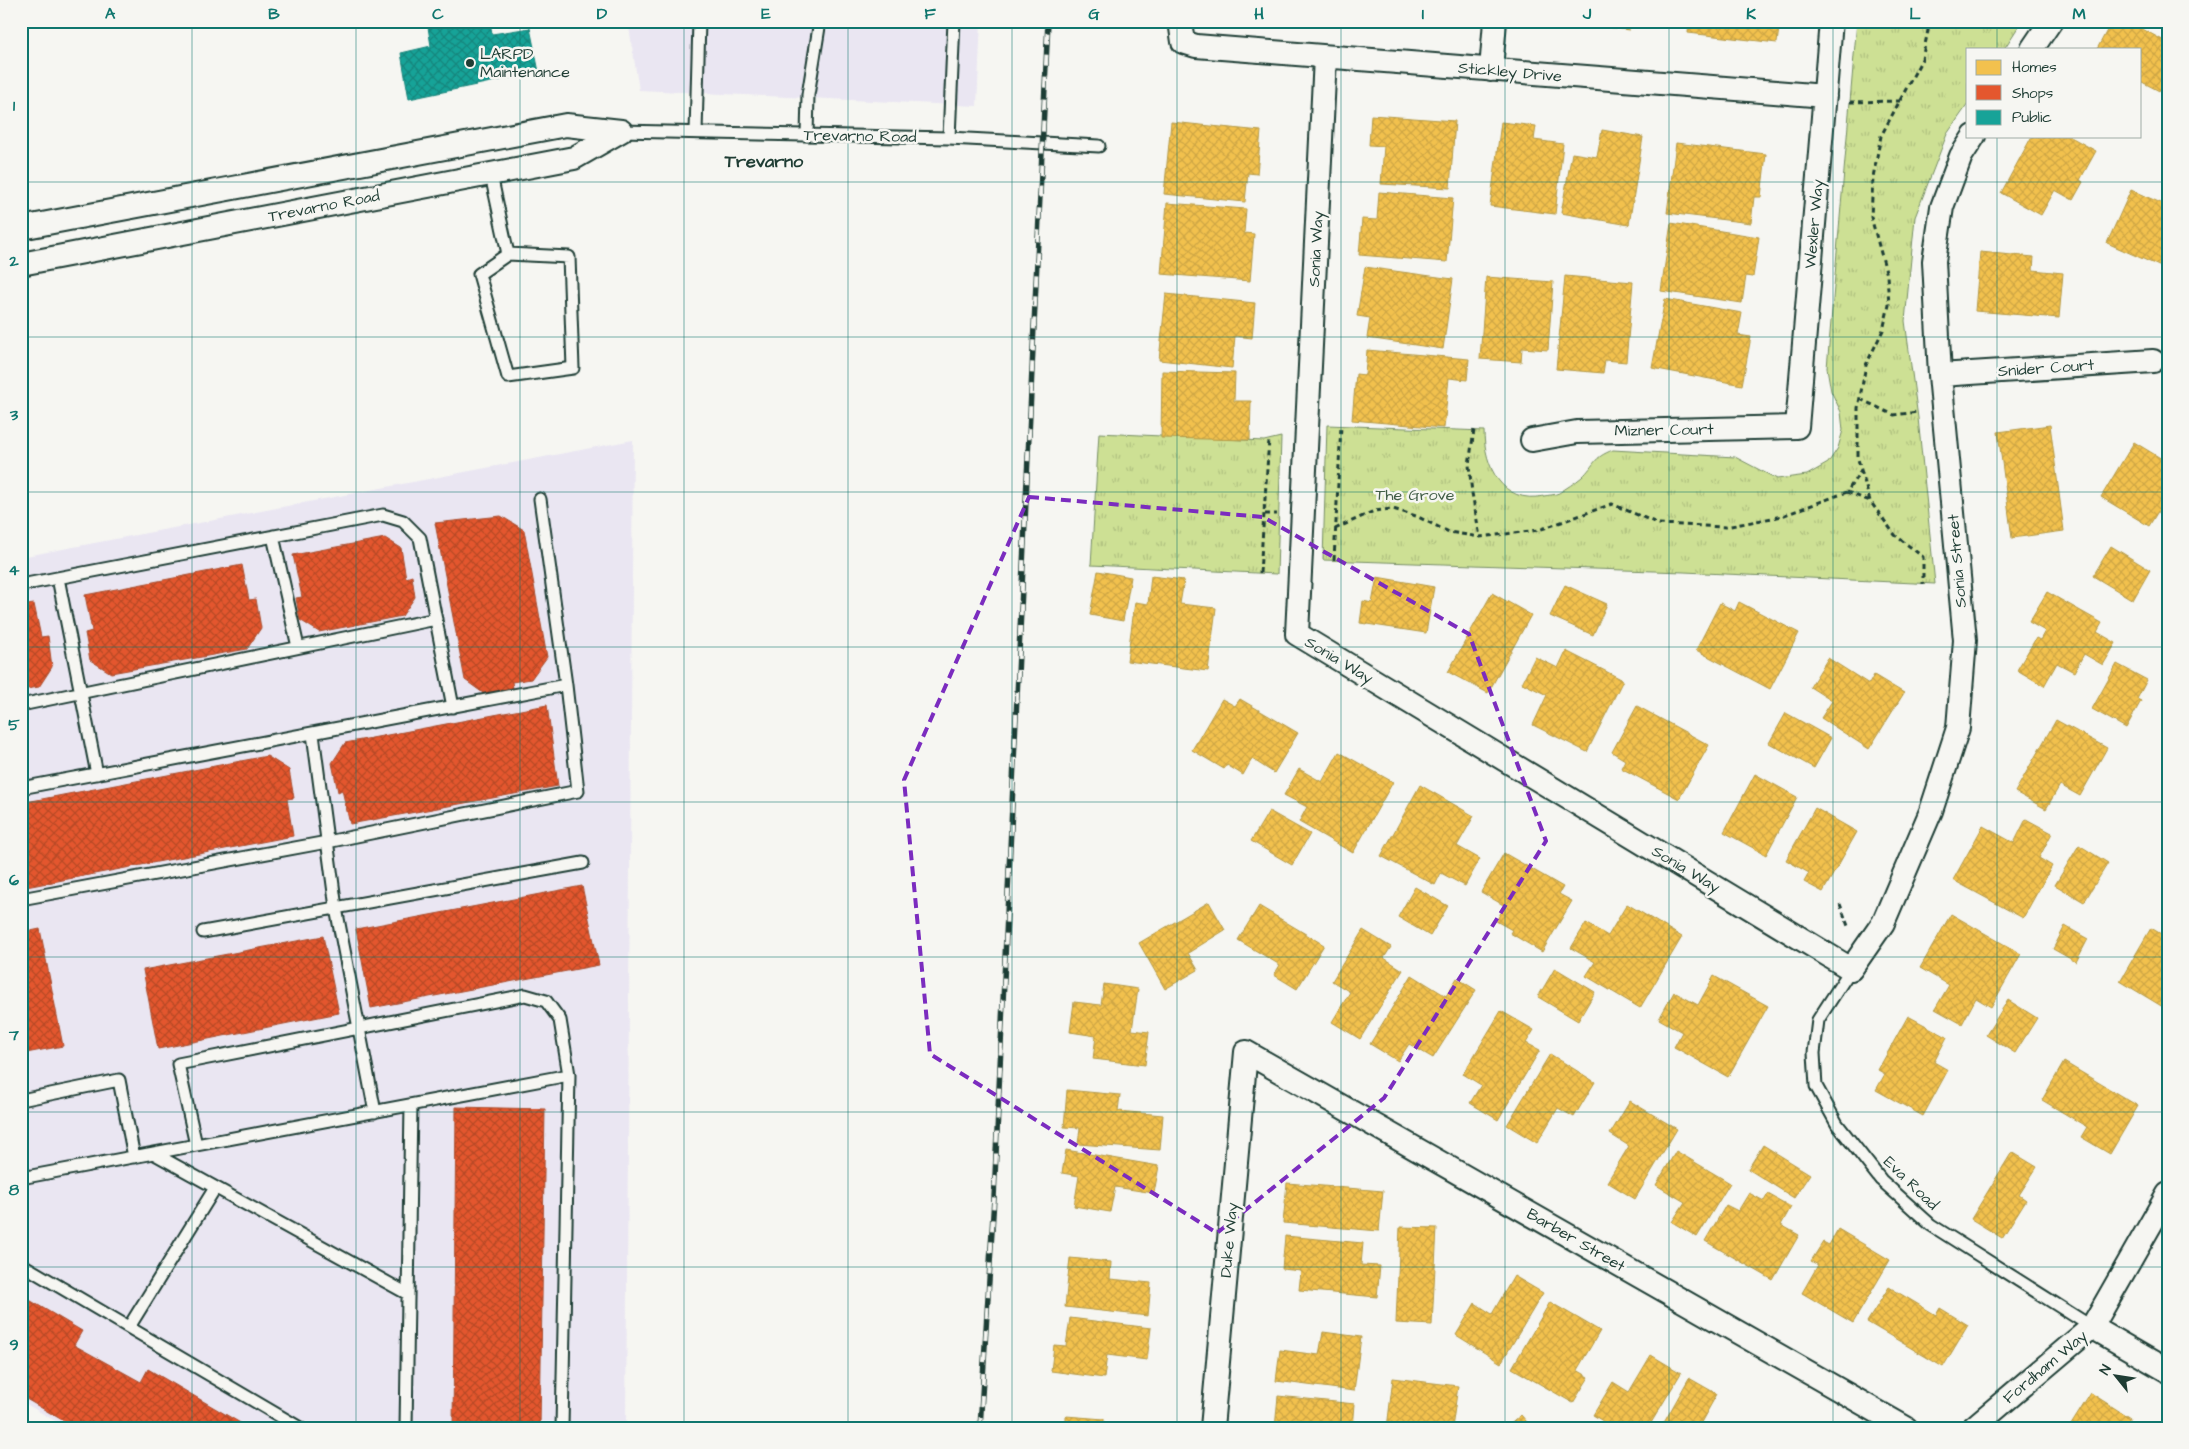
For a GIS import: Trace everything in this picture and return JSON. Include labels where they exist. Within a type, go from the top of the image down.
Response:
[{"type":"street","name":"Stickley Drive","points":[[1180,21],[1183,42],[1196,46],[1825,96]]},
{"type":"street","points":[[1491,70],[1495,21]]},
{"type":"street","name":"Wexler Way","points":[[1797,426],[1832,21]]},
{"type":"street","points":[[2033,48],[2051,21]]},
{"type":"street","name":"Sonia Way","points":[[1325,57],[1297,634],[1851,969]]},
{"type":"street","name":"Trevarno Road","points":[[21,228],[566,125],[621,131]]},
{"type":"street","name":"Trevarno Road","points":[[21,264],[574,158],[621,131]]},
{"type":"street","name":"Sonia Street","points":[[1851,969],[1883,924],[1931,812],[1958,728],[1965,640],[1940,376],[1934,261],[1942,207],[1961,156],[1973,138]]},
{"type":"street","name":"Snider Court","points":[[1940,376],[2153,361]]},
{"type":"street","name":"Mizner Court","points":[[1532,440],[1577,432],[1797,426]]},
{"type":"street","name":"Duke Way","points":[[1212,1428],[1246,1052]]},
{"type":"street","name":"Barber Street","points":[[1246,1052],[1906,1428]]},
{"type":"street","name":"Fordham Way","points":[[1973,1428],[2092,1327],[2168,1194]]},
{"type":"street","points":[[2092,1327],[2168,1371]]},
{"type":"lane","points":[[696,132],[699,21]]},
{"type":"lane","points":[[807,135],[808,95],[820,21]]},
{"type":"lane","points":[[948,138],[954,21]]},
{"type":"lane","name":"Trevarno Road","points":[[621,131],[948,138],[1099,146]]},
{"type":"lane","points":[[491,174],[508,254]]},
{"type":"lane","points":[[508,254],[569,257],[572,368],[508,377],[479,274],[508,254]]},
{"type":"lane","points":[[21,900],[327,842],[578,791],[566,685],[540,499]]},
{"type":"lane","points":[[21,585],[383,515],[403,521],[420,538],[453,707]]},
{"type":"lane","points":[[273,536],[298,647]]},
{"type":"lane","points":[[58,578],[97,774]]},
{"type":"lane","points":[[21,705],[436,619]]},
{"type":"lane","points":[[21,788],[566,685]]},
{"type":"lane","points":[[313,734],[336,908],[375,1112]]},
{"type":"lane","points":[[203,932],[583,863]]},
{"type":"lane","name":"Eva Road","points":[[1851,969],[1818,1020],[1814,1053],[1816,1086],[1837,1124],[1882,1180],[1931,1225],[2092,1327]]},
{"type":"lane","points":[[196,1145],[178,1064],[525,995],[546,1001],[560,1020],[569,1075],[562,1428]]},
{"type":"lane","points":[[21,1178],[569,1075]]},
{"type":"lane","points":[[21,1100],[119,1080],[134,1157]]},
{"type":"lane","points":[[406,1428],[411,1105]]},
{"type":"lane","points":[[153,1153],[408,1294]]},
{"type":"lane","points":[[129,1327],[215,1188]]},
{"type":"lane","points":[[21,1264],[300,1428]]},
{"type":"path","points":[[1923,584],[1923,557],[1895,535],[1870,501],[1858,459],[1860,399],[1866,365],[1884,330],[1889,305],[1888,275],[1871,217],[1872,177],[1881,136],[1922,59],[1930,21]]},
{"type":"path","points":[[1825,96],[1850,102],[1900,101]]},
{"type":"path","points":[[1860,399],[1894,415],[1943,409]]},
{"type":"path","points":[[1334,560],[1341,426]]},
{"type":"path","points":[[1474,430],[1470,465],[1472,493],[1480,537]]},
{"type":"path","points":[[1260,573],[1269,439]]},
{"type":"path","points":[[1335,529],[1374,511],[1392,509],[1416,516],[1449,532],[1480,537],[1539,530],[1612,504],[1659,524],[1726,527],[1782,516],[1847,492],[1861,470]]},
{"type":"path","points":[[1847,492],[1870,501]]},
{"type":"highlighted area","points":[[1029,497],[1263,517],[1469,634],[1546,841],[1384,1098],[1217,1233],[930,1054],[904,780]]},
{"type":"shaded area","points":[[628,21],[981,21],[977,106],[639,90]]},
{"type":"shaded area","points":[[633,440],[626,1428],[67,1428],[21,1401],[21,557]]},
{"type":"green space","name":"The Grove","points":[[1857,21],[2022,21],[2005,48],[1966,48],[1966,107],[1947,134],[1915,217],[1905,321],[1918,418],[1935,584],[1684,572],[1323,560],[1327,425],[1484,431],[1487,457],[1498,480],[1517,495],[1529,497],[1559,493],[1582,477],[1601,456],[1613,450],[1735,457],[1777,479],[1807,475],[1828,463],[1838,448],[1843,430],[1841,412],[1831,391],[1827,368]]},
{"type":"green space","points":[[1099,433],[1264,441],[1281,437],[1277,574],[1091,565]]},
{"type":"building: Homes","points":[[1564,21],[1630,21],[1629,30]]},
{"type":"building: Homes","points":[[1689,21],[1780,21],[1777,43],[1688,33]]},
{"type":"building: Homes","points":[[2112,21],[2128,21],[2168,43],[2167,95],[2142,82],[2142,48],[2098,48]]},
{"type":"building: Homes","points":[[1371,115],[1455,121],[1450,188],[1381,184],[1384,146],[1369,145]]},
{"type":"building: Homes","points":[[1171,122],[1261,131],[1257,174],[1248,173],[1245,202],[1164,194]]},
{"type":"building: Homes","points":[[1501,122],[1536,126],[1534,140],[1563,144],[1555,214],[1490,206]]},
{"type":"building: Homes","points":[[1602,130],[1643,137],[1629,225],[1561,213],[1572,153],[1597,157]]},
{"type":"building: Homes","points":[[2031,138],[2073,138],[2096,151],[2080,180],[2083,182],[2073,200],[2055,190],[2041,215],[2001,193]]},
{"type":"building: Homes","points":[[1676,143],[1766,154],[1761,197],[1754,197],[1751,223],[1667,213]]},
{"type":"building: Homes","points":[[2131,190],[2168,206],[2168,270],[2107,243]]},
{"type":"building: Homes","points":[[1379,192],[1453,198],[1447,262],[1359,255],[1362,219],[1377,220]]},
{"type":"building: Homes","points":[[1167,203],[1246,209],[1244,233],[1254,234],[1250,281],[1161,274]]},
{"type":"building: Homes","points":[[1671,223],[1759,237],[1753,277],[1746,276],[1742,303],[1661,291]]},
{"type":"building: Homes","points":[[1980,252],[2034,257],[2033,270],[2063,273],[2059,318],[1975,311]]},
{"type":"building: Homes","points":[[1365,267],[1453,279],[1443,349],[1367,338],[1370,318],[1357,316]]},
{"type":"building: Homes","points":[[1565,276],[1633,282],[1626,362],[1605,360],[1603,373],[1556,369]]},
{"type":"building: Homes","points":[[1486,277],[1553,282],[1548,350],[1522,348],[1521,362],[1480,359]]},
{"type":"building: Homes","points":[[1166,294],[1255,303],[1252,338],[1235,336],[1232,368],[1159,360]]},
{"type":"building: Homes","points":[[1665,299],[1742,313],[1738,335],[1751,337],[1742,385],[1652,368]]},
{"type":"building: Homes","points":[[1367,350],[1469,359],[1467,380],[1449,378],[1444,428],[1352,420],[1356,374],[1365,375]]},
{"type":"building: Homes","points":[[1162,371],[1235,373],[1234,401],[1251,401],[1250,440],[1161,438]]},
{"type":"building: Homes","points":[[2050,425],[2064,531],[2012,538],[1998,432]]},
{"type":"building: Homes","points":[[2134,442],[2167,462],[2161,472],[2168,476],[2168,512],[2160,508],[2149,526],[2101,497]]},
{"type":"building: Homes","points":[[2111,546],[2150,570],[2133,600],[2093,576]]},
{"type":"building: Homes","points":[[1098,571],[1131,577],[1123,621],[1090,615]]},
{"type":"building: Homes","points":[[1151,576],[1184,580],[1180,604],[1216,608],[1208,671],[1127,661],[1135,602],[1148,604]]},
{"type":"building: Homes","points":[[1377,577],[1434,587],[1426,633],[1360,623],[1363,601],[1372,603]]},
{"type":"building: Homes","points":[[1565,585],[1607,604],[1593,635],[1550,616]]},
{"type":"building: Homes","points":[[2047,592],[2102,623],[2097,632],[2116,643],[2103,665],[2084,654],[2074,672],[2057,663],[2044,686],[2017,670],[2036,638],[2040,640],[2045,631],[2029,622]]},
{"type":"building: Homes","points":[[1492,593],[1531,615],[1488,693],[1448,672]]},
{"type":"building: Homes","points":[[1739,602],[1799,633],[1770,689],[1696,650],[1720,603],[1735,611]]},
{"type":"building: Homes","points":[[1566,651],[1623,680],[1587,752],[1533,725],[1547,695],[1522,683],[1535,657],[1558,668]]},
{"type":"building: Homes","points":[[1828,658],[1869,684],[1874,675],[1904,693],[1869,749],[1821,718],[1832,701],[1810,687]]},
{"type":"building: Homes","points":[[2117,664],[2147,680],[2137,699],[2141,701],[2126,728],[2092,709]]},
{"type":"building: Homes","points":[[1222,699],[1235,706],[1240,699],[1298,733],[1274,773],[1252,759],[1243,775],[1227,765],[1224,769],[1192,750]]},
{"type":"building: Homes","points":[[1637,706],[1709,745],[1679,799],[1621,768],[1625,760],[1612,752]]},
{"type":"building: Homes","points":[[1786,713],[1831,738],[1814,768],[1769,743]]},
{"type":"building: Homes","points":[[2056,720],[2107,748],[2080,796],[2060,785],[2046,809],[2015,792]]},
{"type":"building: Homes","points":[[1339,752],[1393,782],[1353,853],[1299,822],[1307,807],[1284,795],[1299,769],[1322,782]]},
{"type":"building: Homes","points":[[1755,774],[1797,797],[1766,855],[1724,832]]},
{"type":"building: Homes","points":[[1420,785],[1474,816],[1457,846],[1480,859],[1465,886],[1441,873],[1435,885],[1381,856]]},
{"type":"building: Homes","points":[[1815,808],[1857,832],[1823,892],[1804,882],[1809,873],[1786,860]]},
{"type":"building: Homes","points":[[1269,811],[1310,834],[1292,865],[1251,841]]},
{"type":"building: Homes","points":[[2026,819],[2052,833],[2039,858],[2052,866],[2023,918],[1953,880],[1983,826],[2014,843]]},
{"type":"building: Homes","points":[[2079,845],[2108,863],[2084,902],[2055,885]]},
{"type":"building: Homes","points":[[1504,853],[1563,887],[1559,894],[1572,901],[1542,952],[1510,933],[1512,930],[1496,921],[1505,906],[1481,892]]},
{"type":"building: Homes","points":[[1415,887],[1448,906],[1430,936],[1398,917]]},
{"type":"building: Homes","points":[[1209,902],[1225,930],[1188,953],[1198,970],[1165,989],[1139,943]]},
{"type":"building: Homes","points":[[1627,904],[1682,937],[1640,1008],[1586,976],[1595,962],[1571,948],[1586,923],[1608,936]]},
{"type":"building: Homes","points":[[1259,906],[1324,945],[1297,989],[1274,975],[1280,965],[1238,940]]},
{"type":"building: Homes","points":[[1951,914],[2021,954],[1991,1007],[1976,998],[1962,1024],[1935,1009],[1949,985],[1920,968]]},
{"type":"building: Homes","points":[[2065,926],[2088,939],[2076,962],[2053,949]]},
{"type":"building: Homes","points":[[2151,928],[2168,938],[2168,1010],[2120,981]]},
{"type":"building: Homes","points":[[1363,930],[1391,947],[1384,958],[1403,970],[1360,1039],[1332,1022],[1350,992],[1332,981]]},
{"type":"building: Homes","points":[[1555,968],[1595,992],[1578,1021],[1538,997]]},
{"type":"building: Homes","points":[[1412,975],[1446,996],[1457,978],[1476,990],[1433,1058],[1409,1044],[1398,1061],[1370,1044]]},
{"type":"building: Homes","points":[[1714,976],[1768,1006],[1728,1077],[1674,1047],[1682,1032],[1659,1019],[1674,992],[1698,1005]]},
{"type":"building: Homes","points":[[1104,984],[1138,989],[1132,1030],[1149,1032],[1145,1065],[1093,1059],[1096,1036],[1070,1032],[1074,1002],[1101,1005]]},
{"type":"building: Homes","points":[[2008,1000],[2037,1018],[2015,1053],[1986,1035]]},
{"type":"building: Homes","points":[[1501,1011],[1534,1030],[1526,1043],[1540,1050],[1498,1120],[1470,1103],[1481,1085],[1463,1074]]},
{"type":"building: Homes","points":[[1908,1016],[1947,1037],[1934,1062],[1948,1070],[1923,1116],[1876,1090],[1885,1074],[1878,1070]]},
{"type":"building: Homes","points":[[1550,1054],[1595,1082],[1574,1117],[1558,1108],[1537,1143],[1507,1125]]},
{"type":"building: Homes","points":[[2064,1062],[2138,1106],[2110,1154],[2081,1137],[2087,1127],[2042,1100]]},
{"type":"building: Homes","points":[[1067,1090],[1120,1095],[1118,1111],[1163,1115],[1160,1150],[1078,1144],[1080,1128],[1064,1127]]},
{"type":"building: Homes","points":[[1630,1101],[1677,1129],[1635,1199],[1607,1182],[1629,1146],[1610,1134]]},
{"type":"building: Homes","points":[[1763,1145],[1810,1174],[1794,1198],[1748,1169]]},
{"type":"building: Homes","points":[[1066,1150],[1159,1166],[1154,1193],[1115,1187],[1110,1212],[1074,1206],[1079,1176],[1062,1173]]},
{"type":"building: Homes","points":[[1676,1151],[1730,1183],[1697,1237],[1672,1222],[1685,1202],[1656,1185]]},
{"type":"building: Homes","points":[[2012,1152],[2037,1167],[2019,1195],[2026,1200],[2002,1238],[1971,1219]]},
{"type":"building: Homes","points":[[1287,1183],[1383,1191],[1379,1231],[1283,1223]]},
{"type":"building: Homes","points":[[1749,1193],[1764,1201],[1768,1194],[1791,1207],[1781,1225],[1799,1235],[1773,1280],[1705,1241],[1726,1205],[1738,1211]]},
{"type":"building: Homes","points":[[1400,1227],[1437,1228],[1432,1325],[1396,1323]]},
{"type":"building: Homes","points":[[1838,1229],[1890,1260],[1853,1323],[1802,1293],[1818,1265],[1811,1261],[1823,1242],[1829,1245]]},
{"type":"building: Homes","points":[[1285,1236],[1363,1243],[1361,1265],[1380,1266],[1377,1297],[1299,1290],[1301,1271],[1282,1269]]},
{"type":"building: Homes","points":[[1070,1258],[1111,1262],[1110,1279],[1151,1283],[1148,1316],[1065,1307]]},
{"type":"building: Homes","points":[[1514,1276],[1543,1293],[1501,1363],[1456,1335],[1475,1303],[1492,1314]]},
{"type":"building: Homes","points":[[1889,1287],[1936,1315],[1940,1308],[1968,1325],[1943,1367],[1867,1322]]},
{"type":"building: Homes","points":[[1550,1302],[1600,1331],[1577,1370],[1589,1377],[1573,1403],[1512,1368]]},
{"type":"building: Homes","points":[[1070,1318],[1151,1328],[1147,1360],[1107,1355],[1104,1378],[1051,1371],[1054,1345],[1066,1346]]},
{"type":"building: Homes","points":[[1323,1332],[1361,1337],[1354,1391],[1276,1381],[1280,1350],[1319,1355]]},
{"type":"building: Homes","points":[[1651,1355],[1681,1373],[1648,1428],[1614,1428],[1593,1415],[1613,1382],[1629,1392]]},
{"type":"building: Homes","points":[[1393,1378],[1458,1386],[1452,1428],[1387,1428]]},
{"type":"building: Homes","points":[[1689,1378],[1717,1394],[1699,1426],[1702,1428],[1661,1428]]},
{"type":"building: Homes","points":[[2091,1393],[2130,1418],[2124,1428],[2069,1428]]},
{"type":"building: Homes","points":[[1278,1396],[1355,1404],[1353,1428],[1275,1428]]},
{"type":"building: Homes","points":[[1521,1415],[1532,1428],[1506,1428]]},
{"type":"building: Homes","points":[[1066,1416],[1104,1419],[1104,1428],[1066,1428]]},
{"type":"building: Shops","points":[[501,516],[524,530],[547,657],[531,679],[512,682],[513,688],[483,693],[465,680],[435,523]]},
{"type":"building: Shops","points":[[385,538],[401,548],[406,578],[412,576],[415,597],[402,616],[319,632],[300,620],[296,598],[302,597],[293,555]]},
{"type":"building: Shops","points":[[242,565],[249,600],[256,599],[261,628],[247,649],[111,673],[90,660],[85,633],[92,631],[85,595]]},
{"type":"building: Shops","points":[[34,604],[41,637],[48,636],[52,667],[39,687],[21,690],[21,606]]},
{"type":"building: Shops","points":[[547,705],[558,786],[350,824],[342,790],[338,792],[332,763],[345,743]]},
{"type":"building: Shops","points":[[267,756],[289,770],[294,798],[287,799],[293,836],[21,888],[21,803]]},
{"type":"building: Shops","points":[[582,886],[599,965],[371,1008],[356,929]]},
{"type":"building: Shops","points":[[40,929],[63,1046],[21,1054],[21,933]]},
{"type":"building: Shops","points":[[323,936],[339,1013],[158,1049],[143,970]]},
{"type":"building: Shops","points":[[456,1107],[545,1109],[540,1428],[453,1428]]},
{"type":"building: Shops","points":[[21,1295],[82,1331],[74,1345],[141,1382],[148,1369],[249,1428],[76,1428],[21,1396]]},
{"type":"building: Public","name":"LARPD Maintenance","points":[[427,21],[490,21],[492,34],[530,28],[539,72],[409,99],[401,53],[431,46]]},
{"type":"railway","points":[[980,1428],[994,1198],[1048,21]]},
{"type":"place","name":"LARPD Maintenance","points":[[470,63]]},
{"type":"district","name":"Trevarno","points":[[764,161]]}]
